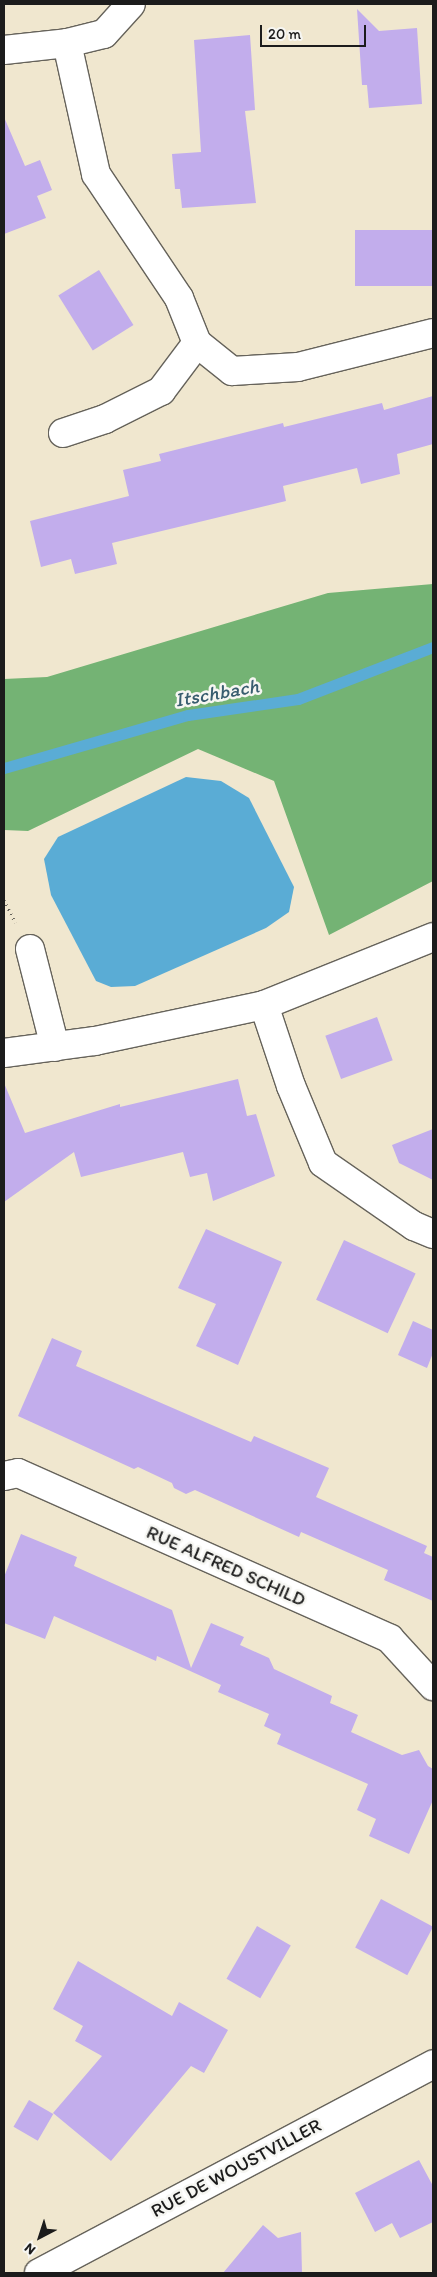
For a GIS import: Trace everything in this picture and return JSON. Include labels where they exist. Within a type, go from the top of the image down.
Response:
[{"type":"street","points":[[4,50],[67,43],[104,34],[131,4]]},
{"type":"street","points":[[67,43],[96,174],[178,298],[197,344],[232,371],[298,367],[433,333]]},
{"type":"street","points":[[63,433],[105,419],[161,391],[197,344]]},
{"type":"street","points":[[4,1053],[95,1041],[264,1006],[433,937]]},
{"type":"street","points":[[30,949],[55,1046]]},
{"type":"street","points":[[264,1006],[291,1086],[323,1163],[414,1226],[433,1234]]},
{"type":"street","name":"RUE ALFRED SCHILD","points":[[4,1476],[18,1473],[390,1639],[433,1686]]},
{"type":"street","name":"RUE DE WOUSTVILLER","points":[[39,2273],[433,2064]]},
{"type":"green space","points":[[433,584],[433,881],[329,935],[274,781],[198,749],[28,831],[4,830],[4,679],[47,677],[328,593]]},
{"type":"water","points":[[186,777],[221,781],[249,798],[294,887],[289,912],[266,928],[135,986],[111,987],[96,981],[51,895],[44,859],[58,837]]},
{"type":"building","points":[[357,9],[379,31],[417,28],[422,104],[369,108],[367,85],[362,85]]},
{"type":"building","points":[[250,35],[255,110],[245,111],[256,203],[182,208],[180,189],[175,189],[172,154],[201,152],[194,40]]},
{"type":"building","points":[[4,117],[25,166],[40,160],[52,190],[37,196],[46,218],[4,234]]},
{"type":"building","points":[[355,230],[433,230],[433,286],[355,286]]},
{"type":"building","points":[[99,270],[133,325],[93,351],[58,295]]},
{"type":"building","points":[[433,396],[433,444],[397,454],[400,474],[361,484],[357,468],[283,486],[286,501],[112,543],[117,564],[75,574],[71,559],[41,567],[30,521],[129,496],[123,470],[161,461],[159,454],[283,423],[284,427],[382,403],[384,410]]},
{"type":"building","points":[[377,1017],[393,1060],[341,1079],[325,1036]]},
{"type":"building","points":[[238,1079],[247,1116],[256,1114],[275,1176],[213,1201],[207,1173],[190,1177],[183,1152],[81,1177],[74,1152],[4,1202],[4,1083],[25,1133],[120,1104],[120,1107]]},
{"type":"building","points":[[433,1129],[433,1180],[399,1163],[392,1145]]},
{"type":"building","points":[[206,1229],[282,1262],[238,1365],[196,1346],[216,1304],[178,1288]]},
{"type":"building","points":[[344,1240],[416,1273],[388,1333],[316,1300]]},
{"type":"building","points":[[413,1321],[433,1330],[433,1353],[427,1368],[398,1355]]},
{"type":"building","points":[[52,1338],[82,1351],[76,1366],[251,1442],[254,1436],[329,1468],[316,1497],[427,1546],[424,1553],[433,1557],[433,1601],[384,1580],[388,1570],[301,1532],[299,1537],[195,1490],[186,1494],[174,1488],[172,1483],[138,1467],[134,1469],[18,1416]]},
{"type":"building","points":[[21,1534],[77,1557],[74,1566],[172,1610],[191,1668],[211,1623],[244,1637],[240,1645],[269,1658],[274,1669],[332,1696],[330,1703],[358,1715],[351,1732],[402,1755],[419,1750],[428,1766],[433,1769],[433,1800],[409,1854],[369,1836],[376,1819],[357,1810],[368,1784],[277,1744],[281,1734],[264,1726],[269,1714],[218,1692],[221,1685],[157,1656],[156,1661],[54,1616],[45,1639],[4,1623],[4,1577]]},
{"type":"building","points":[[381,1899],[433,1927],[407,1975],[355,1948]]},
{"type":"building","points":[[257,1926],[291,1946],[260,1998],[226,1979]]},
{"type":"building","points":[[78,1961],[172,2016],[179,2002],[228,2030],[204,2073],[191,2066],[111,2161],[53,2113],[102,2056],[75,2041],[83,2026],[53,2009]]},
{"type":"building","points":[[29,2100],[53,2114],[38,2141],[14,2127]]},
{"type":"building","points":[[419,2160],[433,2186],[433,2222],[400,2238],[392,2223],[375,2232],[355,2193]]},
{"type":"building","points":[[263,2225],[278,2238],[301,2232],[302,2273],[223,2273]]},
{"type":"waterway","name":"Itschbach","points":[[4,768],[188,715],[298,699],[433,647]]}]
